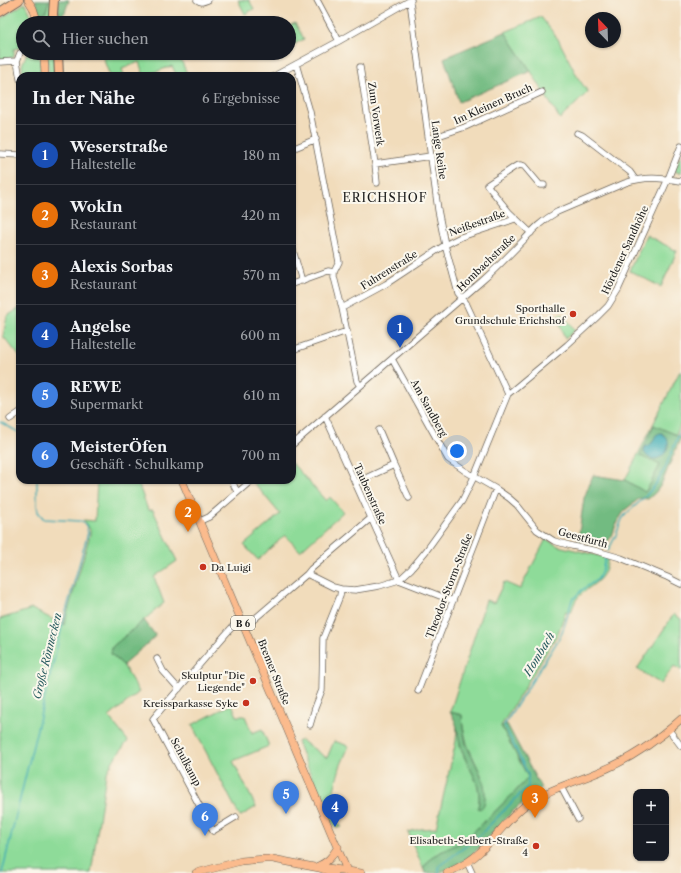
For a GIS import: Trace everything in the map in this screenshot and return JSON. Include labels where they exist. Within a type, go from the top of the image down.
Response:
[{"type":"highway","points":[[0,12],[19,0]]},
{"type":"highway","points":[[53,16],[54,0]]},
{"type":"highway","points":[[58,60],[59,72]]},
{"type":"main road","points":[[29,0],[36,16]]},
{"type":"main road","points":[[44,60],[45,72]]},
{"type":"main road","name":"Bremer Straße","points":[[184,484],[348,872]]},
{"type":"main road","points":[[447,873],[467,862],[479,853],[526,804],[540,796],[600,772],[630,757],[670,730],[681,719]]},
{"type":"main road","points":[[318,867],[330,859],[338,847]]},
{"type":"main road","points":[[196,873],[241,861],[255,859],[273,859],[361,873]]},
{"type":"main road","points":[[318,867],[334,873]]},
{"type":"street","points":[[197,0],[203,3],[208,0]]},
{"type":"street","points":[[317,0],[339,41]]},
{"type":"street","points":[[281,72],[410,0]]},
{"type":"street","name":"Lange Reihe","points":[[410,0],[438,210],[445,245],[458,293],[466,303],[508,394]]},
{"type":"street","points":[[0,62],[17,61],[19,72]]},
{"type":"street","points":[[296,64],[316,139],[339,262],[334,272],[334,278],[342,308],[357,381],[360,386]]},
{"type":"street","name":"Zum Vorwerk","points":[[360,67],[376,183]]},
{"type":"street","name":"Im Kleinen Bruch","points":[[428,139],[465,127],[542,92]]},
{"type":"street","points":[[577,132],[630,172],[635,179]]},
{"type":"street","points":[[296,147],[316,139]]},
{"type":"street","name":"Hördener Sandhöhe","points":[[307,574],[333,587],[355,590],[379,586],[399,580],[411,569],[458,508],[474,476],[508,394],[567,345],[608,306],[618,290],[668,179],[681,146]]},
{"type":"street","points":[[0,154],[16,155]]},
{"type":"street","points":[[374,164],[431,156]]},
{"type":"street","points":[[530,233],[515,219],[487,185],[516,166],[520,165],[524,166],[540,185],[544,186]]},
{"type":"street","name":"Hombachstraße","points":[[296,441],[462,299],[500,265],[537,226],[547,218],[556,212],[635,179],[656,178],[681,181]]},
{"type":"street","name":"Neißestraße","points":[[445,245],[461,237],[515,219]]},
{"type":"street","name":"Fuhrenstraße","points":[[342,308],[390,282],[445,245]]},
{"type":"street","points":[[296,261],[302,281]]},
{"type":"street","points":[[296,283],[328,271],[334,272]]},
{"type":"street","points":[[296,349],[347,331]]},
{"type":"street","name":"Am Sandberg","points":[[392,359],[448,459],[474,476]]},
{"type":"street","points":[[10,419],[16,415]]},
{"type":"street","name":"Taubenstraße","points":[[325,416],[399,580]]},
{"type":"street","points":[[379,430],[409,498]]},
{"type":"street","points":[[355,483],[394,465]]},
{"type":"street","name":"Geestfurth","points":[[474,476],[496,489],[517,505],[537,530],[548,538],[572,546],[606,554],[647,568],[681,584]]},
{"type":"street","points":[[234,484],[238,492]]},
{"type":"street","points":[[200,521],[209,517],[247,484]]},
{"type":"street","name":"Theodor-Storm-Straße","points":[[418,690],[496,489]]},
{"type":"street","points":[[157,659],[163,671],[179,689],[234,625],[243,624],[307,574],[371,518]]},
{"type":"street","points":[[399,580],[452,601]]},
{"type":"street","points":[[310,725],[322,690],[323,638],[340,596],[341,589]]},
{"type":"street","name":"Schulkamp","points":[[179,689],[153,719],[213,831],[236,817]]},
{"type":"street","points":[[670,730],[681,746]]},
{"type":"street","points":[[561,787],[578,819]]},
{"type":"street","points":[[467,862],[472,873]]},
{"type":"green space","points":[[35,0],[49,0],[46,11],[40,16]]},
{"type":"green space","points":[[49,0],[51,0],[52,16],[40,16],[46,11]]},
{"type":"green space","points":[[58,0],[69,0],[65,12],[62,16],[59,16]]},
{"type":"green space","points":[[238,0],[249,0],[254,9],[245,14]]},
{"type":"green space","points":[[25,3],[31,16],[16,16],[16,49],[14,49],[14,56],[10,60],[0,60],[0,19]]},
{"type":"green space","points":[[541,17],[558,39],[578,78],[588,92],[560,119],[505,32]]},
{"type":"green space","points":[[296,25],[304,39],[296,43]]},
{"type":"green space","points":[[505,32],[531,71],[459,102],[444,58]]},
{"type":"green space","points":[[24,60],[40,60],[41,72],[23,72],[22,65]]},
{"type":"green space","points":[[48,60],[56,60],[56,72],[49,72]]},
{"type":"green space","points":[[104,60],[181,60],[186,72],[175,72],[172,66],[155,72],[143,72],[139,62],[122,69],[123,72],[108,72]]},
{"type":"green space","points":[[681,154],[681,173],[676,172],[675,168]]},
{"type":"green space","points":[[646,235],[677,251],[661,287],[630,271]]},
{"type":"green space","points":[[16,310],[16,352],[3,336],[7,316]]},
{"type":"green space","points":[[561,313],[575,330],[565,339],[557,317]]},
{"type":"green space","points":[[681,369],[681,423],[676,435],[653,425],[660,465],[645,492],[625,480]]},
{"type":"green space","points":[[654,425],[681,437],[661,485],[648,499],[640,498],[625,510],[617,522],[612,536],[603,547],[578,540],[584,498],[593,475],[625,480],[645,492],[647,490],[660,465],[640,456]]},
{"type":"green space","points":[[296,467],[326,501],[330,497],[343,512],[300,551],[285,535],[258,560],[244,545],[280,514],[255,484],[296,484]]},
{"type":"green space","points":[[97,484],[138,484],[148,510],[153,510],[177,561],[154,577],[164,603],[112,647],[112,655],[123,665],[139,692],[109,717],[128,741],[114,759],[106,774],[91,873],[0,873],[0,619],[32,609],[64,625],[90,534],[90,530],[83,520],[95,521]]},
{"type":"green space","points":[[546,539],[558,546],[608,558],[604,573],[601,577],[579,596],[575,601],[571,612],[566,611],[558,633],[501,726],[528,777],[514,793],[465,840],[433,856],[423,868],[408,832],[420,829],[436,828],[456,741],[457,727],[461,749],[477,783],[479,791],[478,806],[485,797],[482,777],[467,744],[462,715],[450,712],[486,600],[494,603],[504,582],[520,589]]},
{"type":"green space","points":[[674,614],[681,619],[681,670],[674,666],[661,684],[637,669]]},
{"type":"green space","points":[[144,620],[156,636],[123,665],[111,654],[112,647]]},
{"type":"green space","points":[[232,704],[237,716],[245,716],[252,733],[262,729],[269,746],[233,761],[256,807],[241,816],[239,815],[192,725]]},
{"type":"green space","points":[[450,712],[462,715],[466,743],[482,777],[485,799],[483,807],[479,809],[479,791],[477,784],[460,745],[456,724]]},
{"type":"green space","points":[[507,724],[541,788],[512,812],[476,851],[465,860],[441,872],[425,873],[423,868],[433,856],[465,840],[514,793],[528,777],[501,726]]},
{"type":"green space","points":[[301,740],[327,758],[334,741],[349,746],[340,767],[330,808],[337,822],[342,827],[336,828],[329,818],[297,742]]},
{"type":"water","points":[[662,433],[668,440],[668,447],[662,456],[653,459],[645,454],[645,447],[652,443],[656,435]]},
{"type":"waterway","name":"Große Rönnecken","points":[[0,422],[16,431]]},
{"type":"waterway","name":"Hombach","points":[[608,551],[622,519],[656,484],[665,468],[681,429]]},
{"type":"waterway","name":"Große Rönnecken","points":[[2,873],[62,626],[88,533],[86,525],[80,521],[44,519],[38,512],[37,484]]},
{"type":"waterway","name":"Hombach","points":[[439,873],[439,866],[476,839],[528,786],[528,774],[504,725],[560,637],[572,600],[582,590],[598,579],[602,571],[606,555]]},
{"type":"place","name":"Sporthalle Grundschule Erichshof","points":[[573,314]]},
{"type":"place","name":"Weserstraße","points":[[400,348]]},
{"type":"place","name":"WokIn","points":[[188,532]]},
{"type":"place","name":"Da Luigi","points":[[203,567]]},
{"type":"place","name":"Skulptur \"Die Liegende\"","points":[[253,681]]},
{"type":"place","name":"Kreissparkasse Syke","points":[[246,703]]},
{"type":"place","name":"REWE","points":[[286,814]]},
{"type":"place","name":"Alexis Sorbas","points":[[535,818]]},
{"type":"place","name":"Angelse","points":[[335,827]]},
{"type":"place","name":"MeisterÖfen","points":[[205,836]]},
{"type":"place","name":"Elisabeth-Selbert-Straße 4","points":[[536,846]]},
{"type":"district","name":"ERICHSHOF","points":[[385,197]]}]
